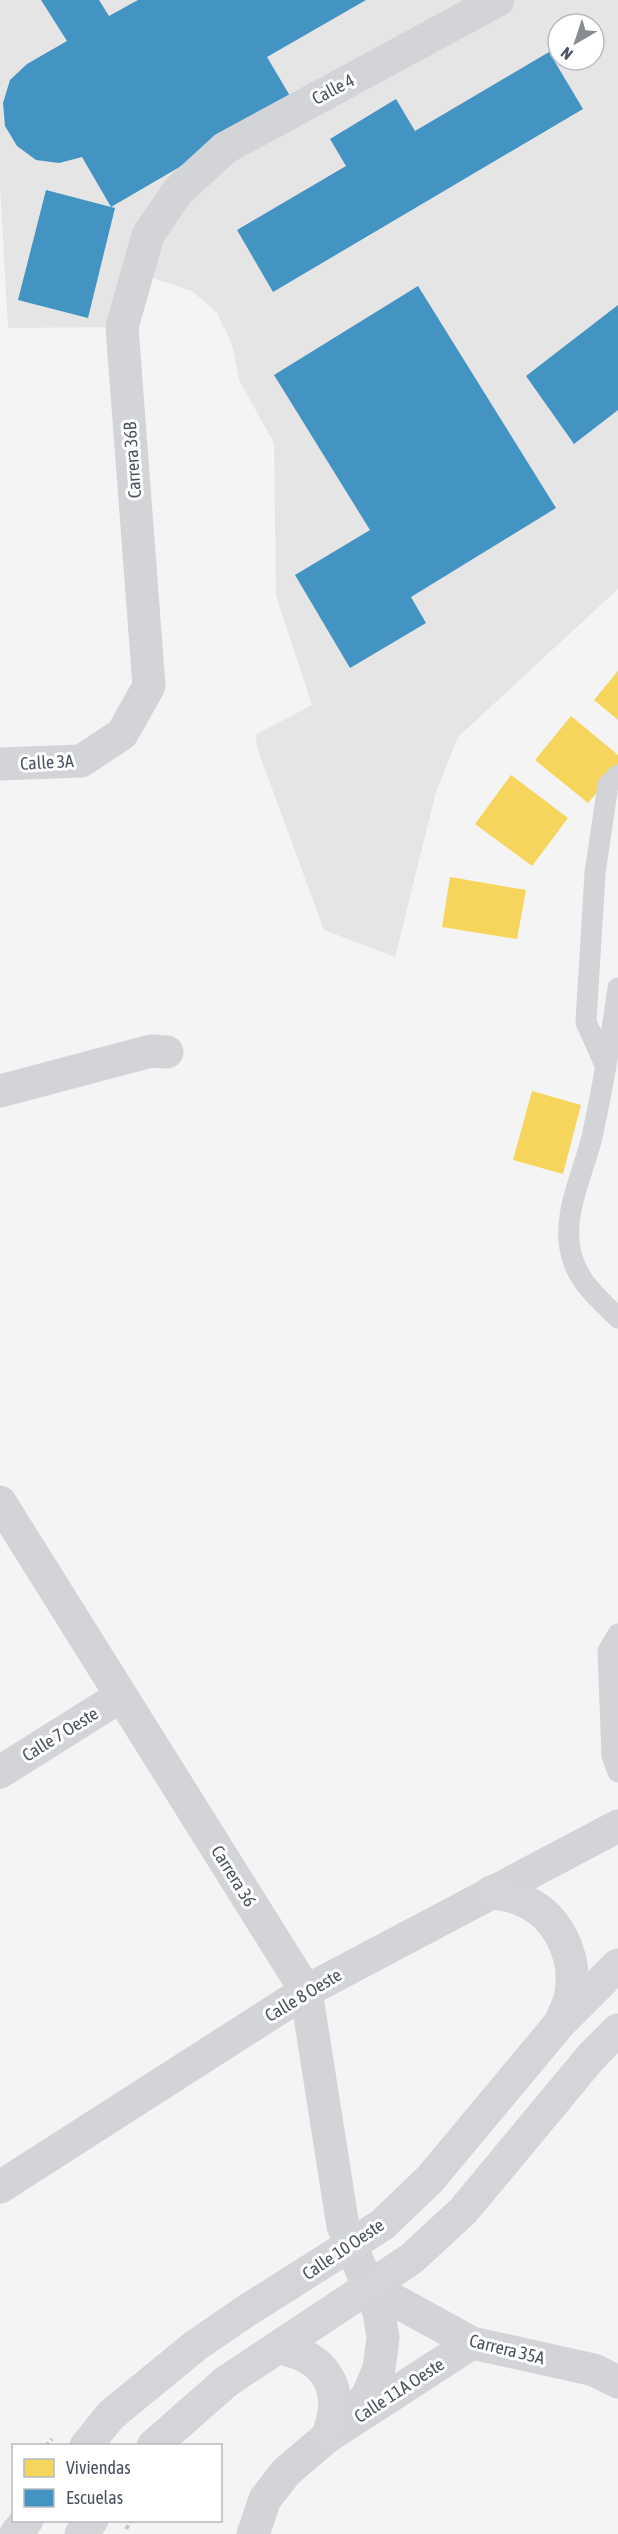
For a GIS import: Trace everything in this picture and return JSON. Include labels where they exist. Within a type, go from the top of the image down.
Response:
[{"type":"main road","points":[[491,1892],[520,1899],[537,1909],[564,1938],[572,1966],[571,1996],[560,2023]]},
{"type":"main road","name":"Calle 10 Oeste","points":[[87,2444],[111,2415],[195,2346],[382,2225],[430,2179],[560,2023],[618,1965]]},
{"type":"main road","points":[[154,2444],[227,2381],[411,2259],[463,2211],[591,2057],[618,2030]]},
{"type":"main road","points":[[276,2348],[294,2350],[310,2357],[323,2370],[332,2385],[336,2403],[334,2420],[327,2437]]},
{"type":"main road","points":[[16,2534],[25,2522]]},
{"type":"main road","points":[[81,2534],[90,2522]]},
{"type":"street","name":"Calle 4","points":[[178,191],[225,148],[498,0]]},
{"type":"street","name":"Carrera 36B","points":[[122,734],[148,686],[122,327],[148,235],[178,191]]},
{"type":"street","name":"Calle 3A","points":[[0,764],[81,761],[122,734]]},
{"type":"street","points":[[0,1091],[151,1051],[167,1052]]},
{"type":"street","name":"Carrera 36","points":[[0,1502],[306,1991],[343,2226],[370,2287]]},
{"type":"street","name":"Calle 7 Oeste","points":[[0,1772],[121,1696]]},
{"type":"street","name":"Calle 8 Oeste","points":[[0,2187],[306,1991],[618,1827]]},
{"type":"street","name":"Carrera 35A","points":[[370,2287],[472,2343],[594,2370],[618,2382]]},
{"type":"street","name":"Calle 11A Oeste","points":[[253,2534],[265,2499],[286,2472],[350,2418],[368,2395],[379,2368],[383,2338],[379,2312],[370,2287]]},
{"type":"street","name":"Calle 11A Oeste","points":[[327,2437],[472,2343]]},
{"type":"lane","points":[[607,1067],[586,1022],[595,873],[608,785],[618,776]]},
{"type":"lane","points":[[618,987],[607,1067],[592,1138],[568,1223],[572,1257],[586,1287],[618,1318]]},
{"type":"lane","points":[[618,1634],[608,1651],[612,1756],[618,1772]]},
{"type":"shaded area","points":[[0,0],[618,0],[618,589],[458,737],[436,792],[395,957],[324,930],[259,753],[255,735],[312,705],[276,596],[274,443],[239,380],[232,344],[217,313],[192,291],[138,273],[122,327],[8,328],[0,185]]},
{"type":"building: Viviendas","points":[[618,671],[618,720],[594,700]]},
{"type":"building: Viviendas","points":[[571,716],[618,755],[618,767],[588,803],[535,760]]},
{"type":"building: Viviendas","points":[[511,775],[568,818],[532,866],[475,824]]},
{"type":"building: Viviendas","points":[[450,877],[526,890],[517,939],[442,927]]},
{"type":"building: Viviendas","points":[[532,1091],[581,1105],[563,1174],[513,1160]]},
{"type":"building: Escuelas","points":[[41,0],[99,0],[109,16],[138,0],[366,0],[267,57],[293,101],[111,207],[82,157],[59,163],[36,160],[17,146],[5,126],[3,103],[10,80],[27,64],[67,41]]},
{"type":"building: Escuelas","points":[[546,54],[546,72],[561,72],[583,109],[273,292],[237,230],[346,166],[330,139],[396,99],[415,131]]},
{"type":"building: Escuelas","points":[[46,190],[115,208],[88,318],[18,300]]},
{"type":"building: Escuelas","points":[[418,286],[556,508],[411,597],[426,623],[350,668],[295,575],[370,530],[274,375]]},
{"type":"building: Escuelas","points":[[618,305],[618,410],[574,444],[526,376]]}]
